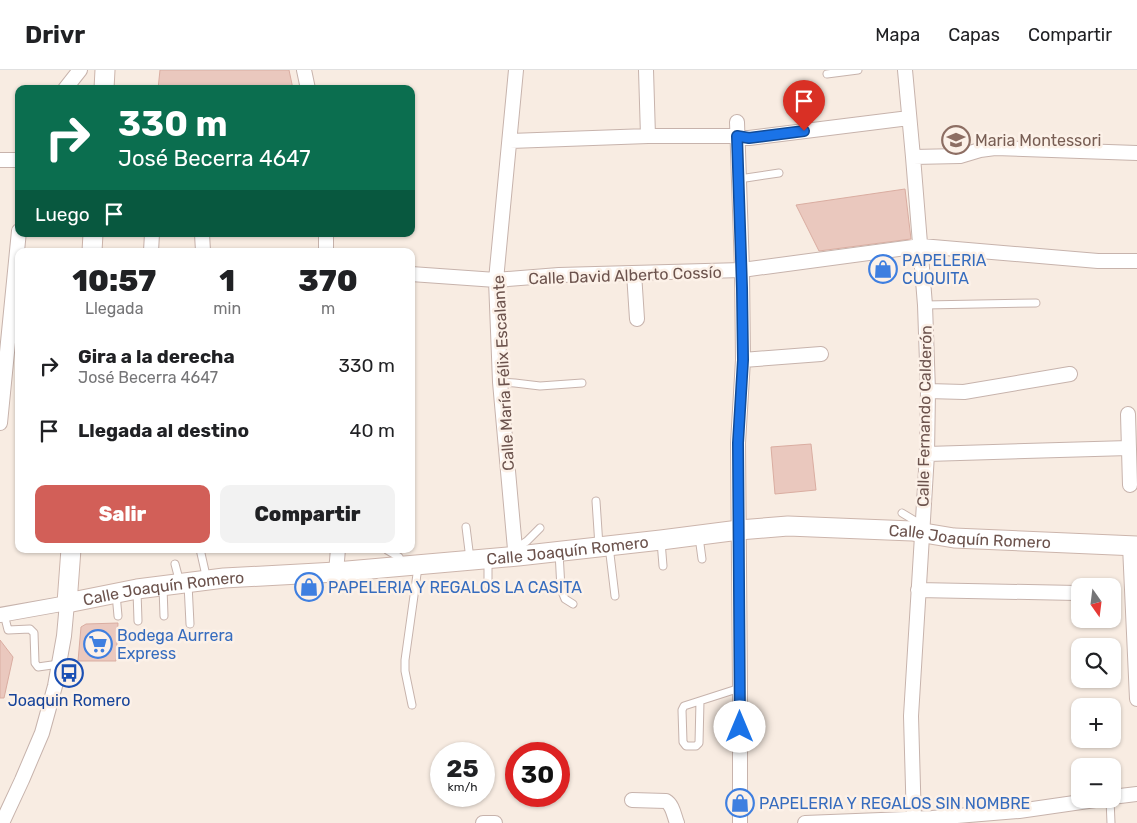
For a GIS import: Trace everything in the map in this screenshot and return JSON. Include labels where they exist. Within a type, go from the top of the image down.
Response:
[{"type":"street","points":[[68,85],[80,70]]},
{"type":"street","points":[[104,85],[105,70]]},
{"type":"street","points":[[304,70],[307,85]]},
{"type":"street","name":"Calle María Félix Escalante","points":[[516,70],[496,280],[500,382],[517,553]]},
{"type":"street","points":[[646,70],[648,136]]},
{"type":"street","name":"Calle Fernando Calderón","points":[[904,70],[921,246],[928,392],[927,454],[911,716],[914,821]]},
{"type":"street","points":[[510,142],[648,136],[737,129],[749,138],[909,118]]},
{"type":"street","points":[[737,129],[743,360],[738,443],[740,823]]},
{"type":"street","points":[[913,157],[960,156],[995,148],[1137,153]]},
{"type":"street","points":[[0,160],[15,160]]},
{"type":"street","name":"Calle David Alberto Cossío","points":[[415,274],[496,280],[742,270],[921,246],[1098,261],[1137,261]]},
{"type":"street","points":[[0,423],[15,271]]},
{"type":"street","points":[[634,273],[637,319]]},
{"type":"street","points":[[743,360],[821,354]]},
{"type":"street","points":[[928,392],[964,392],[1070,374]]},
{"type":"street","points":[[1128,414],[1130,485]]},
{"type":"street","points":[[927,454],[1129,448]]},
{"type":"street","name":"Calle Joaquín Romero","points":[[2,614],[137,589],[224,578],[336,572],[479,560],[517,553],[559,552],[739,530],[788,526],[922,528],[938,536],[954,538],[1133,546]]},
{"type":"street","points":[[1133,546],[1137,699]]},
{"type":"street","points":[[2,823],[42,733],[55,686],[64,636],[71,553]]},
{"type":"street","points":[[336,572],[338,553]]},
{"type":"street","points":[[918,590],[1071,593]]},
{"type":"street","points":[[1121,796],[1137,794]]},
{"type":"street","points":[[632,800],[669,802],[677,823]]},
{"type":"street","points":[[805,823],[914,821],[1019,811],[1071,803]]},
{"type":"street","points":[[483,823],[495,823]]},
{"type":"lane","points":[[827,74],[858,70]]},
{"type":"lane","points":[[739,179],[779,173]]},
{"type":"lane","points":[[925,305],[1036,303]]},
{"type":"lane","points":[[500,382],[540,386],[582,384]]},
{"type":"lane","points":[[596,501],[614,596]]},
{"type":"lane","points":[[902,513],[922,528]]},
{"type":"lane","points":[[466,527],[488,585]]},
{"type":"lane","points":[[517,553],[540,528]]},
{"type":"lane","points":[[698,536],[702,559]]},
{"type":"lane","points":[[661,540],[662,566]]},
{"type":"lane","points":[[559,552],[561,589],[563,596],[573,604]]},
{"type":"lane","points":[[201,553],[207,580]]},
{"type":"lane","points":[[393,553],[411,566],[404,660],[412,705]]},
{"type":"lane","points":[[175,564],[177,584],[190,624]]},
{"type":"lane","points":[[164,616],[177,584]]},
{"type":"lane","points":[[137,589],[138,621]]},
{"type":"lane","points":[[116,593],[118,616]]},
{"type":"lane","points":[[2,614],[8,630],[30,629],[34,633],[34,663],[36,666],[59,664]]},
{"type":"lane","points":[[700,701],[699,743],[696,746],[686,746],[682,742],[682,710],[684,706],[740,688]]},
{"type":"lane","points":[[1111,808],[1111,823]]},
{"type":"building","points":[[160,70],[289,70],[292,85],[158,85]]},
{"type":"building","points":[[905,189],[911,239],[819,251],[796,205]]},
{"type":"building","points":[[811,444],[816,490],[775,494],[771,447]]},
{"type":"building","name":"Bodega Aurrera Express","points":[[118,623],[116,661],[78,661],[81,627],[86,624]]},
{"type":"building","points":[[0,640],[13,657],[4,698],[0,698]]},
{"type":"place","name":"Maria Montessori","points":[[956,140]]},
{"type":"place","name":"PAPELERIA CUQUITA","points":[[883,269]]},
{"type":"place","name":"PAPELERIA Y REGALOS LA CASITA","points":[[309,587]]},
{"type":"place","name":"Bodega Aurrera Express","points":[[98,644]]},
{"type":"place","name":"Joaquin Romero","points":[[69,673]]},
{"type":"place","name":"PAPELERIA Y REGALOS SIN NOMBRE","points":[[740,803]]},
{"type":"route","points":[[740,727],[738,443],[743,360],[737,136],[749,138],[804,131]]}]
